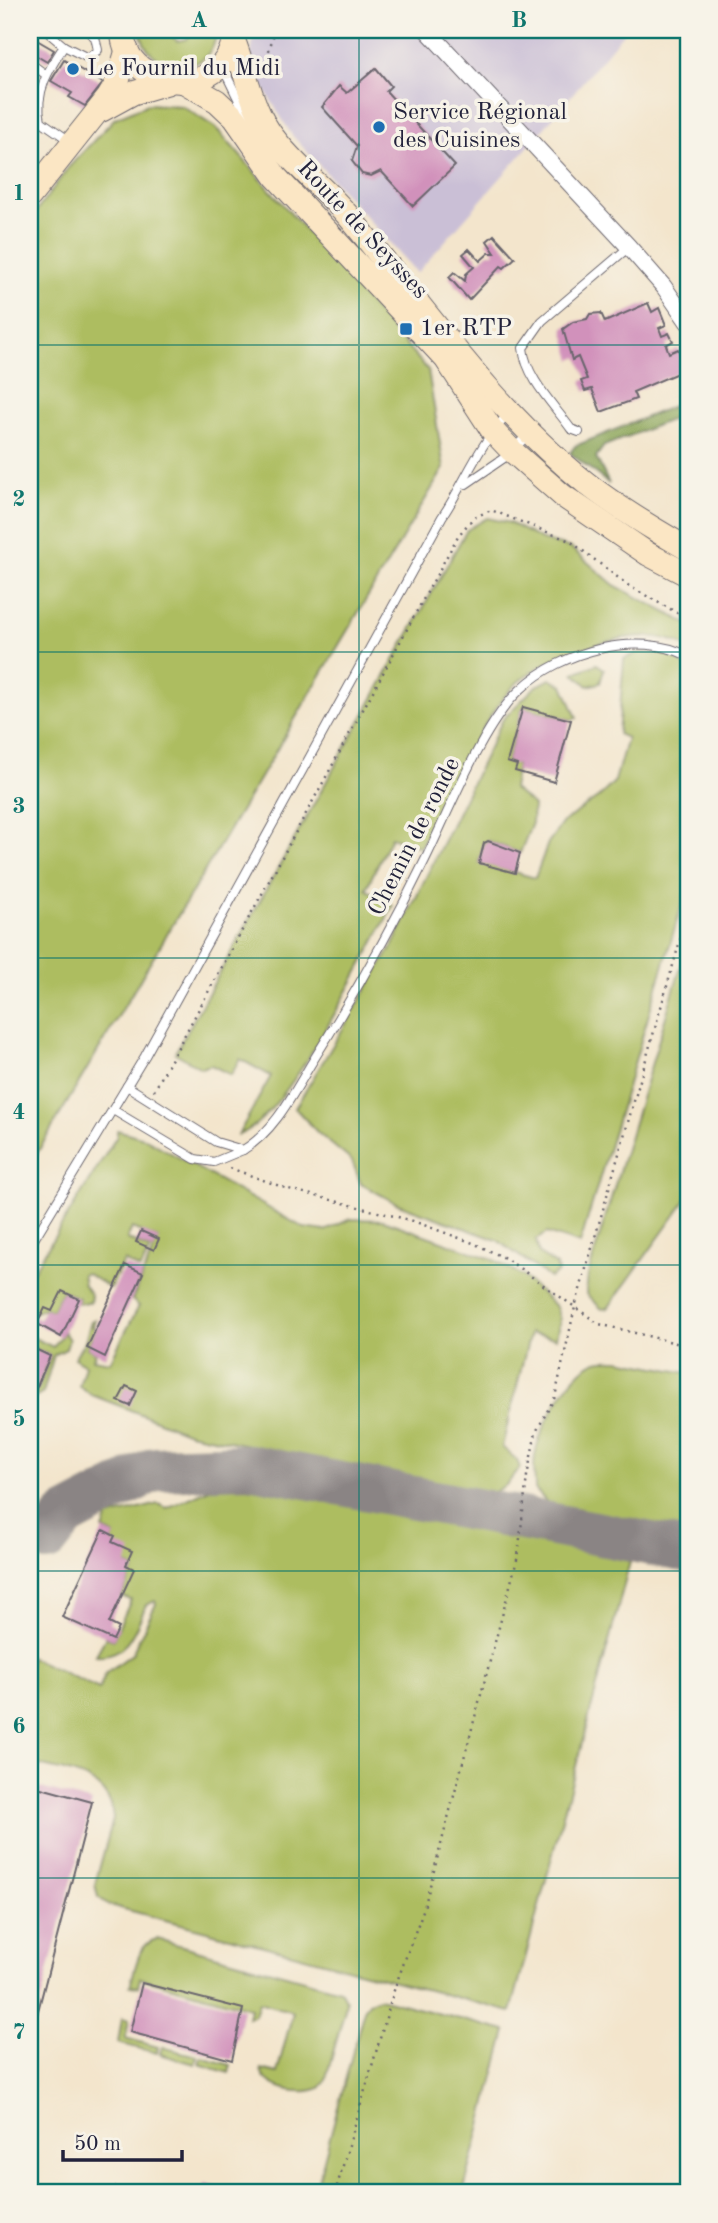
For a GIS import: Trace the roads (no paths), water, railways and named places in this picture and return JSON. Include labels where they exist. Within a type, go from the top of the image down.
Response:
[{"type":"main road","points":[[97,114],[133,93],[205,77],[221,64],[234,34]]},
{"type":"main road","name":"Route de Seysses","points":[[234,34],[251,93],[272,137],[345,212],[501,422]]},
{"type":"main road","points":[[30,197],[97,114],[118,81],[122,36]]},
{"type":"main road","name":"Route de Seysses","points":[[122,36],[139,68],[217,101],[235,118],[276,177],[446,359],[563,496],[648,554],[688,575]]},
{"type":"main road","name":"Route de Seysses","points":[[520,443],[688,549]]},
{"type":"street","points":[[427,30],[629,247],[664,287],[688,322]]},
{"type":"lane","points":[[45,30],[64,46],[88,58],[98,50],[95,37],[86,30]]},
{"type":"lane","points":[[64,46],[45,74],[38,108],[41,121],[72,142]]},
{"type":"lane","points":[[30,63],[45,74]]},
{"type":"lane","name":"Route de Seysses","points":[[221,64],[243,111],[275,161],[446,347],[501,422]]},
{"type":"lane","points":[[579,432],[571,429],[535,380],[524,361],[523,348],[542,321],[629,247]]},
{"type":"lane","points":[[30,1246],[127,1086],[442,517],[501,422]]},
{"type":"lane","points":[[463,486],[520,443]]},
{"type":"lane","name":"Route de Seysses","points":[[520,443],[600,511],[688,565]]},
{"type":"lane","name":"Chemin de ronde","points":[[243,1150],[256,1142],[285,1106],[345,1010],[398,914],[486,738],[521,689],[540,675],[577,656],[613,648],[644,642],[673,648],[688,656]]},
{"type":"lane","points":[[127,1086],[216,1142],[243,1150]]},
{"type":"lane","points":[[113,1110],[195,1159],[214,1162],[243,1150]]},
{"type":"place","name":"Le Fournil du Midi","points":[[73,69]]},
{"type":"place","name":"Service Régional des Cuisines","points":[[379,127]]},
{"type":"place","name":"1er RTP","points":[[406,329]]}]
